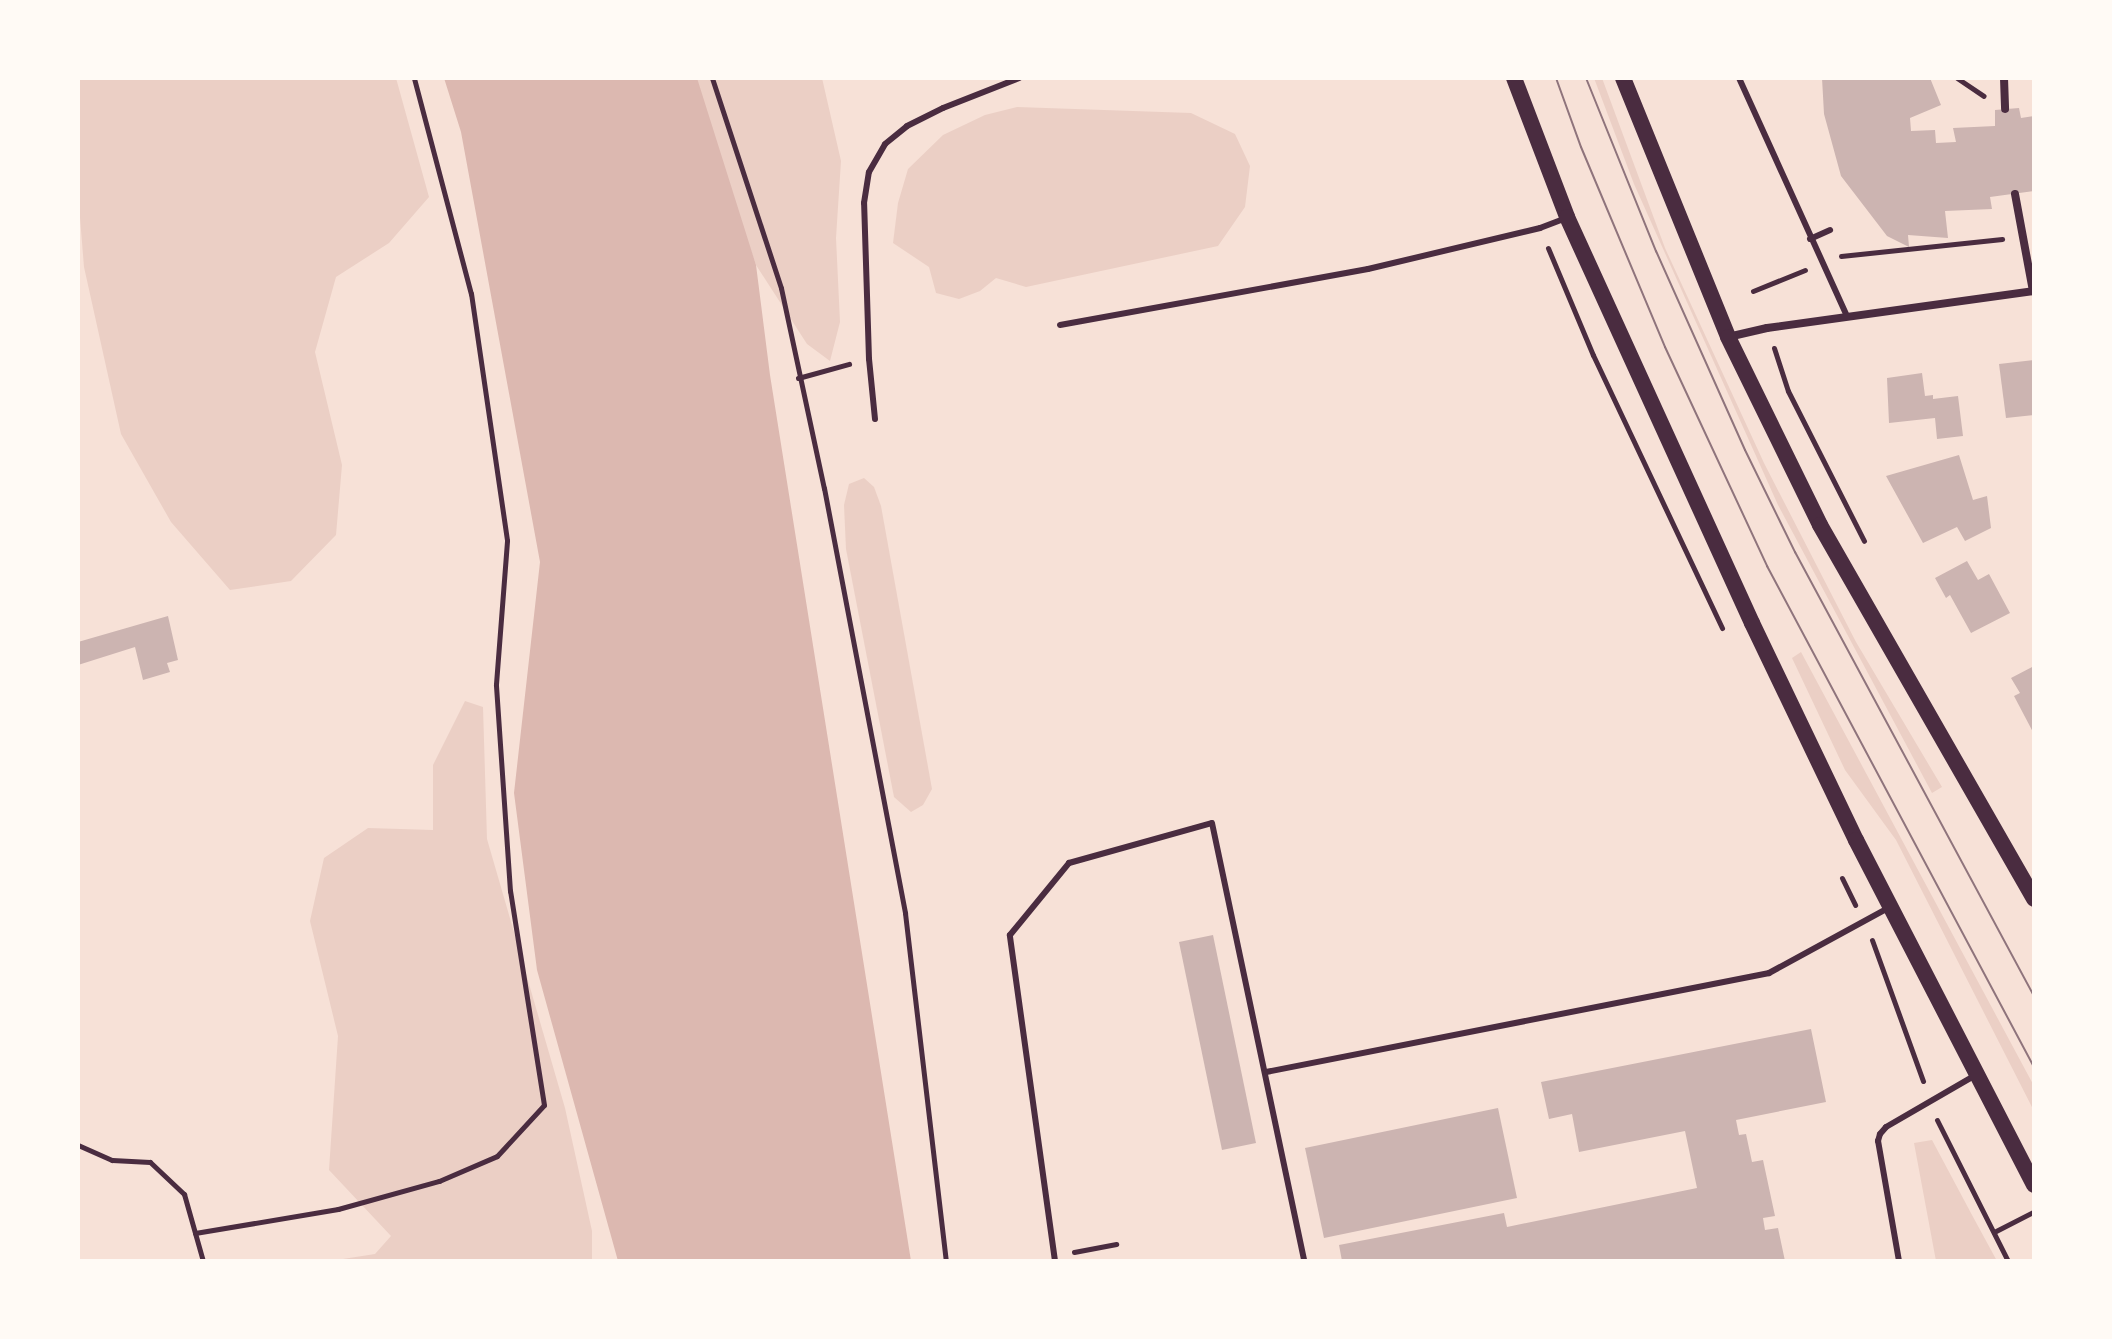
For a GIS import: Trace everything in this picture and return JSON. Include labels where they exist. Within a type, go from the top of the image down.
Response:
[{"type":"main road","points":[[1514,78],[1567,217],[1758,636],[1974,1076],[2034,1185]]},
{"type":"main road","points":[[1623,78],[1728,337],[1864,607],[2034,899]]},
{"type":"street","points":[[2004,78],[2005,109]]},
{"type":"street","points":[[1728,337],[1767,328],[2033,291],[2020,237],[2015,194]]},
{"type":"lane","points":[[875,419],[869,359],[864,203],[869,172],[885,144],[907,126],[1019,78]]},
{"type":"lane","points":[[1739,78],[1847,316]]},
{"type":"lane","points":[[1060,325],[1368,269],[1540,228],[1567,217]]},
{"type":"lane","points":[[1810,239],[1830,230]]},
{"type":"lane","points":[[1055,1261],[1010,935],[1069,863],[1212,823],[1304,1261]]},
{"type":"lane","points":[[1266,1072],[1769,973],[1891,906]]},
{"type":"lane","points":[[1899,1261],[1878,1141],[1880,1134],[1886,1127],[1974,1076]]},
{"type":"path","points":[[195,1233],[338,1209],[439,1181],[497,1156],[544,1105],[510,891],[496,684],[507,540],[471,294],[414,78]]},
{"type":"path","points":[[712,78],[781,288],[824,488],[905,913],[946,1261]]},
{"type":"path","points":[[1753,291],[1843,255],[2020,237]]},
{"type":"path","points":[[1767,328],[1788,391],[1871,555]]},
{"type":"path","points":[[798,378],[869,359]]},
{"type":"path","points":[[1945,1140],[2008,1261]]},
{"type":"path","points":[[78,1145],[112,1160],[150,1162],[184,1194],[203,1261]]},
{"type":"path","points":[[1994,1232],[2034,1211]]},
{"type":"path","points":[[1075,1252],[1116,1244]]},
{"type":"shaded area","points":[[78,78],[396,78],[429,197],[389,243],[336,277],[315,352],[342,465],[336,535],[291,581],[230,590],[171,522],[121,434],[84,267],[78,193]]},
{"type":"shaded area","points":[[444,78],[697,78],[756,265],[770,375],[911,1261],[618,1261],[537,970],[514,793],[540,562],[461,132]]},
{"type":"shaded area","points":[[690,78],[822,78],[841,161],[836,238],[840,322],[830,361],[807,344],[756,265]]},
{"type":"shaded area","points":[[1594,78],[1602,78],[1665,248],[1764,463],[1856,642],[1942,787],[1932,793],[1778,505],[1634,184]]},
{"type":"shaded area","points":[[1017,107],[1191,113],[1235,134],[1250,166],[1245,207],[1218,246],[1026,287],[996,278],[980,291],[959,299],[936,293],[929,267],[893,243],[898,203],[908,169],[943,135],[985,115]]},
{"type":"shaded area","points":[[864,478],[874,487],[881,506],[932,789],[923,805],[911,812],[894,797],[846,549],[844,505],[849,484]]},
{"type":"shaded area","points":[[1801,652],[2034,1086],[2034,1111],[1896,840],[1845,770],[1792,658]]},
{"type":"shaded area","points":[[465,701],[483,707],[487,839],[565,1108],[592,1231],[592,1261],[330,1261],[375,1254],[391,1236],[329,1170],[338,1036],[310,921],[324,858],[368,828],[433,830],[433,765]]},
{"type":"shaded area","points":[[1932,1140],[1997,1261],[1936,1261],[1914,1143]]},
{"type":"building","points":[[1822,78],[1930,78],[1941,105],[1910,118],[1911,131],[1935,130],[1936,143],[1956,142],[1953,128],[1995,126],[1995,110],[2019,108],[2021,118],[2034,116],[2034,191],[1990,197],[1992,209],[1945,211],[1948,238],[1908,235],[1909,247],[1887,236],[1841,176],[1824,114]]},
{"type":"building","points":[[2034,360],[2034,415],[2006,418],[1999,364]]},
{"type":"building","points":[[1922,373],[1925,396],[1933,395],[1933,399],[1958,396],[1963,436],[1937,439],[1935,418],[1889,423],[1887,378]]},
{"type":"building","points":[[1959,455],[1973,500],[1987,496],[1991,528],[1965,541],[1957,527],[1923,543],[1886,476]]},
{"type":"building","points":[[1967,561],[1978,580],[1989,574],[2010,613],[1971,633],[1950,595],[1946,598],[1935,578]]},
{"type":"building","points":[[168,616],[178,660],[167,663],[170,672],[143,680],[135,647],[78,665],[78,642]]},
{"type":"building","points":[[2034,666],[2034,734],[2014,696],[2020,693],[2011,678]]},
{"type":"building","points":[[1213,935],[1256,1143],[1222,1150],[1179,942]]},
{"type":"building","points":[[1811,1029],[1826,1102],[1736,1120],[1739,1135],[1746,1134],[1752,1162],[1763,1160],[1775,1216],[1763,1218],[1765,1230],[1778,1228],[1785,1261],[1342,1261],[1339,1245],[1504,1213],[1507,1227],[1697,1188],[1685,1131],[1579,1152],[1572,1114],[1549,1119],[1541,1082]]},
{"type":"building","points":[[1498,1108],[1517,1198],[1324,1238],[1305,1148]]},
{"type":"tram line","points":[[1556,78],[1581,147],[1665,347],[1767,566],[2034,1067]]},
{"type":"tram line","points":[[1586,78],[1656,251],[1745,450],[1795,552],[2034,996]]}]
